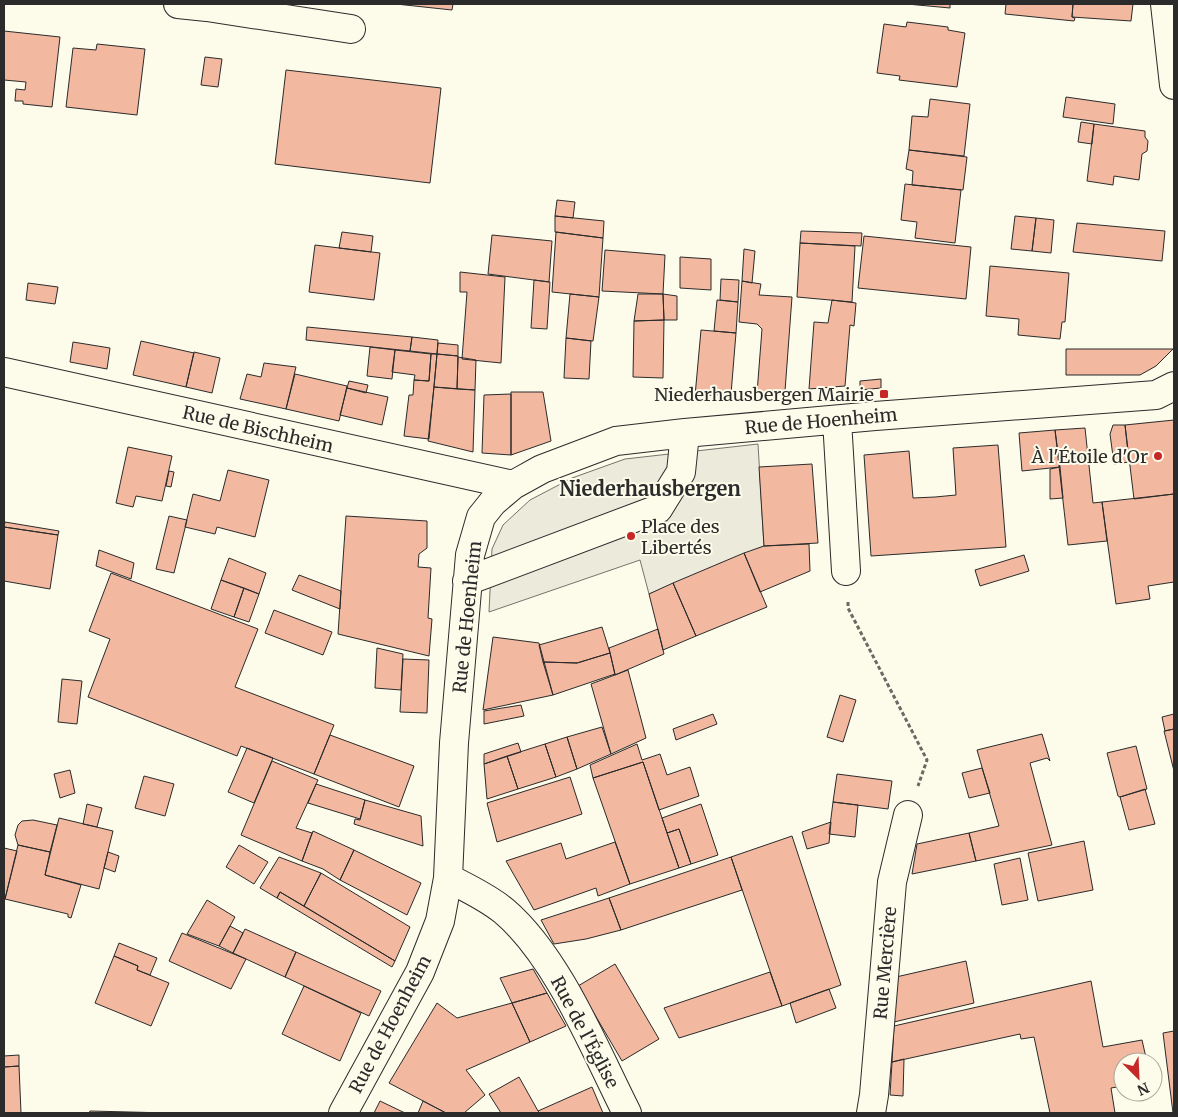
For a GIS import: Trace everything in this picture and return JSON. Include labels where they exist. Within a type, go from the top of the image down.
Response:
[{"type":"street","points":[[178,4],[207,6],[351,29]]},
{"type":"street","points":[[1165,4],[1174,85]]},
{"type":"street","name":"Rue de Bischheim","points":[[4,372],[513,485]]},
{"type":"street","name":"Rue de Hoenheim","points":[[343,1113],[420,972],[440,921],[448,878],[454,742],[470,555],[480,516],[513,485],[542,469],[616,441],[685,432],[1156,395],[1174,386]]},
{"type":"street","points":[[837,420],[846,571]]},
{"type":"street","points":[[467,581],[658,509],[681,472],[685,432]]},
{"type":"street","name":"Rue Mercière","points":[[871,1113],[892,882],[908,815]]},
{"type":"street","name":"Rue de l'Église","points":[[448,878],[484,897],[523,930],[561,982],[627,1113]]},
{"type":"path","points":[[848,608],[927,760],[908,815]]},
{"type":"shaded area","name":"Place des Libertés","points":[[758,444],[764,546],[649,594],[640,560],[489,612],[492,549],[503,525],[530,500],[572,478],[625,459]]},
{"type":"building","points":[[396,4],[453,4],[452,10]]},
{"type":"building","points":[[907,4],[950,4],[950,8]]},
{"type":"building","points":[[1006,4],[1073,4],[1072,17],[1075,18],[1074,21],[1005,14]]},
{"type":"building","points":[[1073,4],[1133,4],[1131,21],[1072,17]]},
{"type":"building","points":[[907,22],[948,27],[948,30],[965,33],[957,87],[899,80],[900,76],[877,73],[884,24],[906,27]]},
{"type":"building","points":[[4,31],[60,37],[52,107],[23,104],[23,101],[15,101],[16,89],[25,90],[26,82],[4,80]]},
{"type":"building","points":[[97,44],[145,49],[137,115],[66,107],[73,48],[96,50]]},
{"type":"building","points":[[205,57],[222,59],[218,87],[201,85]]},
{"type":"building","points":[[286,70],[441,88],[430,183],[275,164]]},
{"type":"building","points":[[1066,97],[1115,104],[1113,124],[1063,117]]},
{"type":"building","points":[[930,99],[970,104],[964,156],[909,150],[912,116],[928,117]]},
{"type":"building","points":[[1081,122],[1094,124],[1092,144],[1078,142]]},
{"type":"building","points":[[1094,124],[1145,131],[1145,137],[1148,141],[1147,151],[1142,154],[1139,180],[1114,176],[1113,185],[1087,181]]},
{"type":"building","points":[[909,150],[967,157],[963,190],[912,185],[913,171],[906,169]]},
{"type":"building","points":[[905,184],[961,190],[955,243],[915,238],[917,222],[901,220]]},
{"type":"building","points":[[557,200],[575,202],[573,218],[555,216]]},
{"type":"building","points":[[555,216],[604,221],[603,238],[555,232]]},
{"type":"building","points":[[1015,216],[1036,218],[1032,251],[1011,249]]},
{"type":"building","points":[[1036,218],[1054,220],[1051,253],[1032,251]]},
{"type":"building","points":[[1077,223],[1165,231],[1162,261],[1073,252]]},
{"type":"building","points":[[801,231],[862,233],[861,246],[800,243]]},
{"type":"building","points":[[342,232],[373,236],[371,252],[339,248]]},
{"type":"building","points":[[556,232],[603,238],[599,297],[552,292]]},
{"type":"building","points":[[492,235],[552,241],[549,282],[488,274]]},
{"type":"building","points":[[864,236],[971,247],[966,299],[858,288]]},
{"type":"building","points":[[800,243],[855,246],[852,302],[797,297]]},
{"type":"building","points":[[315,245],[380,253],[374,300],[309,292]]},
{"type":"building","points":[[744,249],[755,251],[752,283],[742,281]]},
{"type":"building","points":[[605,250],[665,255],[663,294],[602,291]]},
{"type":"building","points":[[680,257],[711,259],[711,290],[680,288]]},
{"type":"building","points":[[990,266],[1069,273],[1065,322],[1062,322],[1060,339],[1018,335],[1019,319],[986,316]]},
{"type":"building","points":[[460,272],[505,277],[501,363],[462,359],[467,292],[460,292]]},
{"type":"building","points":[[721,279],[739,280],[738,302],[720,300]]},
{"type":"building","points":[[534,280],[550,282],[547,329],[531,328]]},
{"type":"building","points":[[742,281],[761,284],[759,295],[792,297],[785,391],[757,393],[762,329],[757,324],[739,322]]},
{"type":"building","points":[[28,283],[58,287],[55,304],[26,300]]},
{"type":"building","points":[[570,294],[599,297],[593,341],[566,338]]},
{"type":"building","points":[[638,294],[663,294],[664,320],[634,321]]},
{"type":"building","points":[[663,294],[677,296],[677,320],[664,320]]},
{"type":"building","points":[[717,300],[738,302],[736,333],[714,331]]},
{"type":"building","points":[[832,300],[856,303],[854,326],[850,325],[845,386],[809,389],[814,322],[828,323]]},
{"type":"building","points":[[664,320],[663,378],[633,377],[634,321]]},
{"type":"building","points":[[307,327],[412,337],[410,351],[306,340]]},
{"type":"building","points":[[701,330],[736,333],[731,394],[695,396]]},
{"type":"building","points":[[412,337],[438,340],[437,354],[410,351]]},
{"type":"building","points":[[566,338],[591,341],[589,379],[564,378]]},
{"type":"building","points":[[141,341],[194,353],[186,387],[133,375]]},
{"type":"building","points":[[73,342],[110,348],[107,369],[70,362]]},
{"type":"building","points":[[438,343],[458,345],[458,356],[437,354]]},
{"type":"building","points":[[370,347],[395,350],[392,379],[367,376]]},
{"type":"building","points":[[1066,349],[1173,349],[1156,366],[1140,375],[1066,375]]},
{"type":"building","points":[[395,350],[431,354],[429,381],[414,380],[415,375],[392,372]]},
{"type":"building","points":[[194,352],[220,358],[212,393],[186,387]]},
{"type":"building","points":[[431,354],[437,354],[429,439],[404,436],[409,395],[413,395],[414,380],[429,381]]},
{"type":"building","points":[[437,354],[458,356],[457,389],[434,387]]},
{"type":"building","points":[[458,357],[476,360],[475,390],[457,389]]},
{"type":"building","points":[[264,363],[296,367],[286,409],[240,399],[247,374],[261,377]]},
{"type":"building","points":[[295,374],[347,386],[339,421],[286,409]]},
{"type":"building","points":[[881,379],[881,388],[860,390],[860,381]]},
{"type":"building","points":[[349,381],[368,385],[366,393],[347,388]]},
{"type":"building","points":[[434,387],[475,390],[473,452],[428,441]]},
{"type":"building","points":[[347,388],[388,397],[382,425],[340,415]]},
{"type":"building","points":[[511,392],[543,392],[551,441],[511,455]]},
{"type":"building","points":[[511,394],[511,455],[482,453],[484,395]]},
{"type":"building","points":[[1174,420],[1174,494],[1134,499],[1125,425]]},
{"type":"building","points":[[1113,425],[1125,425],[1129,462],[1114,464],[1110,434]]},
{"type":"building","points":[[1085,428],[1093,503],[1102,502],[1107,541],[1068,545],[1055,430]]},
{"type":"building","points":[[1055,430],[1060,467],[1022,471],[1019,433]]},
{"type":"building","points":[[998,445],[1006,547],[871,556],[864,455],[909,451],[913,498],[935,497],[956,495],[953,448]]},
{"type":"building","points":[[128,447],[172,456],[162,501],[136,496],[133,507],[116,503]]},
{"type":"building","points":[[812,464],[818,543],[764,546],[759,467]]},
{"type":"building","points":[[1060,467],[1063,498],[1050,499],[1050,469]]},
{"type":"building","points":[[228,470],[269,480],[255,537],[217,527],[215,534],[185,527],[193,494],[220,501]]},
{"type":"building","points":[[169,471],[174,472],[171,487],[166,486]]},
{"type":"building","points":[[1174,494],[1174,582],[1148,586],[1150,599],[1116,604],[1102,502]]},
{"type":"building","points":[[169,516],[187,520],[174,573],[156,569]]},
{"type":"building","points":[[346,516],[427,521],[427,548],[419,554],[418,567],[431,568],[428,618],[432,619],[429,656],[338,634]]},
{"type":"building","points":[[5,522],[59,531],[58,535],[4,527]]},
{"type":"building","points":[[4,527],[58,535],[50,589],[4,581]]},
{"type":"building","points":[[809,544],[810,571],[760,592],[744,553],[764,546]]},
{"type":"building","points":[[99,550],[134,563],[131,579],[96,566]]},
{"type":"building","points":[[744,553],[767,607],[696,636],[673,583]]},
{"type":"building","points":[[1024,555],[1029,571],[980,586],[975,570]]},
{"type":"building","points":[[229,558],[266,573],[259,594],[221,580]]},
{"type":"building","points":[[111,573],[258,629],[235,687],[334,725],[314,774],[241,746],[237,756],[88,697],[110,639],[89,631]]},
{"type":"building","points":[[299,575],[341,591],[340,609],[292,590]]},
{"type":"building","points":[[221,580],[244,588],[234,617],[211,609]]},
{"type":"building","points":[[673,583],[696,636],[663,650],[649,594]]},
{"type":"building","points":[[244,588],[259,594],[249,622],[234,617]]},
{"type":"building","points":[[274,610],[332,632],[323,655],[265,633]]},
{"type":"building","points":[[602,627],[610,653],[577,663],[543,662],[539,645]]},
{"type":"building","points":[[658,629],[664,654],[615,675],[609,648]]},
{"type":"building","points":[[493,637],[539,643],[553,695],[483,710]]},
{"type":"building","points":[[377,648],[403,654],[401,690],[375,688]]},
{"type":"building","points":[[610,653],[615,674],[553,695],[543,662],[577,663]]},
{"type":"building","points":[[403,659],[429,660],[427,713],[400,712]]},
{"type":"building","points":[[628,670],[646,738],[611,754],[591,684]]},
{"type":"building","points":[[62,679],[82,681],[77,724],[58,722]]},
{"type":"building","points":[[840,695],[856,700],[843,742],[827,737]]},
{"type":"building","points":[[521,705],[524,716],[484,724],[484,711]]},
{"type":"building","points":[[713,714],[717,724],[676,740],[673,729]]},
{"type":"building","points":[[1174,714],[1174,729],[1165,731],[1162,717]]},
{"type":"building","points":[[602,727],[611,754],[577,769],[567,737]]},
{"type":"building","points":[[1174,729],[1174,771],[1164,731]]},
{"type":"building","points":[[1042,734],[1050,761],[1047,758],[1030,763],[1052,845],[976,861],[969,833],[999,826],[977,750]]},
{"type":"building","points":[[330,735],[414,766],[399,807],[314,774]]},
{"type":"building","points":[[567,737],[577,769],[556,777],[545,744]]},
{"type":"building","points":[[518,743],[521,752],[484,764],[484,754]]},
{"type":"building","points":[[545,744],[556,777],[518,789],[507,756]]},
{"type":"building","points":[[637,744],[642,760],[660,754],[667,775],[690,767],[699,796],[659,810],[643,762],[593,778],[590,765]]},
{"type":"building","points":[[1136,746],[1147,789],[1120,797],[1118,796],[1107,753]]},
{"type":"building","points":[[247,748],[273,758],[254,803],[228,792]]},
{"type":"building","points":[[507,756],[518,789],[487,799],[484,764]]},
{"type":"building","points":[[272,761],[318,780],[296,828],[312,833],[302,861],[241,835]]},
{"type":"building","points":[[643,762],[679,868],[630,884],[593,778]]},
{"type":"building","points":[[982,768],[990,793],[969,798],[962,773]]},
{"type":"building","points":[[70,770],[75,793],[60,798],[54,774]]},
{"type":"building","points":[[837,774],[892,781],[888,809],[833,802]]},
{"type":"building","points":[[144,776],[174,784],[165,816],[135,808]]},
{"type":"building","points":[[570,777],[582,814],[497,842],[487,803]]},
{"type":"building","points":[[316,784],[365,800],[360,819],[308,803]]},
{"type":"building","points":[[1145,789],[1155,824],[1129,830],[1120,797]]},
{"type":"building","points":[[365,800],[421,816],[423,846],[354,824],[355,819],[360,820]]},
{"type":"building","points":[[833,802],[858,805],[855,837],[829,834]]},
{"type":"building","points":[[87,804],[102,808],[97,827],[83,824]]},
{"type":"building","points":[[701,804],[718,855],[691,864],[679,829],[667,833],[662,818]]},
{"type":"building","points":[[59,818],[113,831],[99,889],[45,875]]},
{"type":"building","points":[[33,820],[57,825],[50,852],[18,845],[15,835],[18,825],[22,821]]},
{"type":"building","points":[[831,822],[829,843],[807,849],[802,832]]},
{"type":"building","points":[[679,829],[691,864],[679,868],[667,833]]},
{"type":"building","points":[[313,831],[354,850],[340,880],[323,869],[302,861]]},
{"type":"building","points":[[969,833],[976,861],[912,874],[917,844]]},
{"type":"building","points":[[792,836],[841,985],[782,1006],[731,857]]},
{"type":"building","points":[[1084,841],[1093,890],[1038,901],[1028,853]]},
{"type":"building","points":[[615,842],[630,884],[598,896],[596,888],[534,910],[506,861],[561,843],[566,859]]},
{"type":"building","points":[[18,845],[50,852],[45,875],[81,885],[71,918],[68,917],[68,914],[5,899]]},
{"type":"building","points":[[239,845],[268,862],[254,884],[226,867]]},
{"type":"building","points":[[4,848],[17,851],[5,899],[4,899]]},
{"type":"building","points":[[354,850],[421,883],[407,915],[340,880]]},
{"type":"building","points":[[108,852],[119,856],[115,872],[104,868]]},
{"type":"building","points":[[279,857],[321,873],[304,906],[280,892],[277,898],[260,888]]},
{"type":"building","points":[[731,857],[742,890],[621,930],[609,898]]},
{"type":"building","points":[[1020,858],[1028,900],[1002,905],[994,864]]},
{"type":"building","points":[[321,873],[410,927],[395,961],[304,906]]},
{"type":"building","points":[[280,892],[395,961],[392,967],[277,898]]},
{"type":"building","points":[[609,898],[621,930],[586,939],[554,944],[541,920]]},
{"type":"building","points":[[207,900],[235,917],[219,946],[187,934]]},
{"type":"building","points":[[230,926],[243,933],[233,953],[219,946]]},
{"type":"building","points":[[245,929],[296,952],[285,977],[233,953]]},
{"type":"building","points":[[182,933],[246,959],[231,989],[169,961]]},
{"type":"building","points":[[119,943],[157,958],[150,975],[137,970],[138,966],[114,956]]},
{"type":"building","points":[[296,952],[381,991],[369,1016],[285,977]]},
{"type":"building","points":[[114,956],[138,966],[137,970],[169,983],[151,1026],[95,1003]]},
{"type":"building","points":[[966,961],[974,1003],[894,1022],[896,977]]},
{"type":"building","points":[[615,964],[659,1039],[622,1061],[578,986]]},
{"type":"building","points":[[533,969],[547,993],[512,1003],[500,978]]},
{"type":"building","points":[[770,972],[782,1006],[679,1038],[664,1008]]},
{"type":"building","points":[[1091,981],[1103,1047],[1142,1040],[1145,1052],[1113,1052],[1113,1088],[1111,1088],[1115,1113],[1050,1113],[1034,1037],[1021,1039],[1020,1034],[892,1062],[894,1026]]},
{"type":"building","points":[[304,986],[361,1013],[340,1061],[282,1034]]},
{"type":"building","points":[[829,989],[836,1008],[796,1023],[790,1003]]},
{"type":"building","points":[[547,993],[566,1026],[530,1042],[512,1003]]},
{"type":"building","points":[[437,1003],[457,1018],[512,1003],[530,1042],[466,1070],[485,1095],[464,1113],[446,1113],[389,1083]]},
{"type":"building","points":[[1174,1031],[1174,1113],[1173,1113],[1163,1033]]},
{"type":"building","points":[[19,1055],[19,1066],[4,1067],[4,1056]]},
{"type":"building","points":[[904,1059],[903,1096],[890,1095],[892,1062]]},
{"type":"building","points":[[19,1066],[21,1113],[4,1113],[4,1067]]},
{"type":"building","points":[[519,1077],[540,1113],[501,1113],[489,1094]]},
{"type":"building","points":[[592,1087],[603,1113],[540,1113],[538,1111]]},
{"type":"building","points":[[380,1101],[405,1113],[374,1113]]},
{"type":"building","points":[[423,1101],[446,1113],[418,1113]]},
{"type":"building","points":[[90,1111],[169,1113],[89,1113]]},
{"type":"place","name":"Niederhausbergen Mairie","points":[[884,394]]},
{"type":"place","name":"À l'Étoile d'Or","points":[[1158,456]]},
{"type":"place","name":"Place des Libertés","points":[[631,536]]},
{"type":"district","name":"Niederhausbergen","points":[[650,488]]}]
